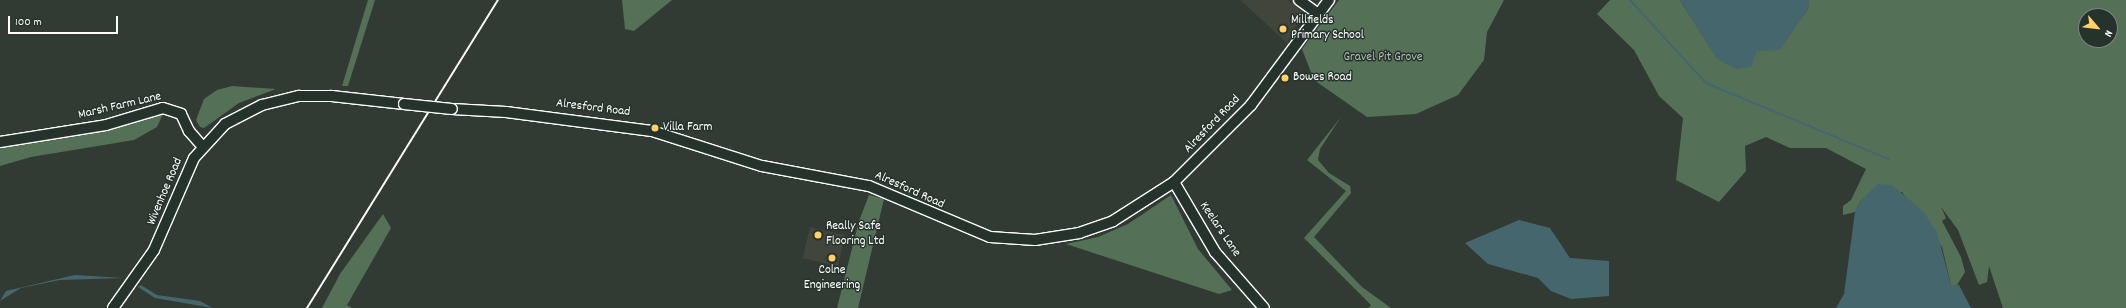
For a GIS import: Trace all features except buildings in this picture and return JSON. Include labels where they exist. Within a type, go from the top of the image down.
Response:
[{"type":"street","points":[[1299,0],[1318,14]]},
{"type":"street","name":"Alresford Road","points":[[404,104],[452,109],[506,112],[652,131],[762,166],[869,186],[968,230],[1008,241],[1054,238],[1096,228],[1133,210],[1174,182],[1241,116],[1291,54],[1329,0]]},
{"type":"street","name":"Wivenhoe Road","points":[[113,308],[137,278],[158,242],[184,177],[202,146],[233,118],[280,100],[332,96],[404,104]]},
{"type":"street","name":"Marsh Farm Lane","points":[[0,142],[112,124],[163,108],[181,114],[189,132],[202,146]]},
{"type":"street","name":"Keelars Lane","points":[[1174,182],[1215,252],[1264,308]]},
{"type":"shaded area","name":"Millfields Primary School","points":[[1240,0],[1288,0],[1303,12],[1287,43]]},
{"type":"shaded area","points":[[810,227],[845,235],[838,266],[803,258]]},
{"type":"green space","points":[[368,0],[375,0],[348,86],[342,86]]},
{"type":"green space","points":[[622,0],[672,0],[634,31],[625,29]]},
{"type":"green space","name":"Gravel Pit Grove","points":[[1339,0],[1504,0],[1487,32],[1484,60],[1458,95],[1416,114],[1367,117],[1314,80],[1302,49]]},
{"type":"green space","points":[[1610,0],[1680,0],[1717,58],[1772,48],[1780,49],[1809,7],[1809,0],[2126,0],[2126,308],[2003,308],[1989,266],[1987,282],[1979,285],[1958,230],[1941,207],[1946,218],[1942,221],[1961,257],[1965,272],[1957,285],[1951,285],[1942,247],[1902,192],[1861,200],[1855,212],[1843,215],[1843,206],[1851,200],[1866,169],[1826,148],[1790,148],[1766,137],[1745,146],[1746,171],[1719,202],[1676,180],[1683,118],[1659,96],[1634,50],[1597,14]]},
{"type":"green space","points":[[232,86],[276,89],[239,103],[204,128],[200,127],[196,120],[204,99],[217,90]]},
{"type":"green space","points":[[163,114],[157,127],[134,140],[31,157],[0,166],[0,147]]},
{"type":"green space","points":[[1341,117],[1320,149],[1318,160],[1329,173],[1350,186],[1351,193],[1314,237],[1362,287],[1391,308],[1368,308],[1371,305],[1304,238],[1346,191],[1307,160]]},
{"type":"green space","points":[[869,195],[884,199],[858,308],[837,308],[859,221]]},
{"type":"green space","points":[[1171,195],[1198,249],[1232,290],[1219,294],[1066,244],[1098,237],[1128,224]]},
{"type":"green space","points":[[383,214],[391,228],[347,305],[352,308],[322,308],[340,274]]},
{"type":"water","points":[[1680,0],[1809,0],[1809,7],[1780,50],[1757,51],[1751,67],[1736,69],[1717,59]]},
{"type":"water","points":[[1878,184],[1892,185],[1923,211],[1937,232],[1951,285],[1959,285],[1971,308],[1836,308],[1844,294],[1855,212],[1861,200]]},
{"type":"water","points":[[1519,220],[1550,228],[1570,258],[1609,261],[1609,296],[1571,299],[1551,291],[1538,278],[1488,264],[1465,243]]},
{"type":"water","points":[[75,275],[123,278],[60,280],[21,288],[0,301],[6,291]]},
{"type":"water","points":[[141,285],[157,295],[200,301],[213,308],[155,298],[138,287]]},
{"type":"waterway","points":[[1630,0],[1706,83],[1889,159]]},
{"type":"railway","points":[[307,308],[498,0]]},
{"type":"place","name":"Millfields Primary School","points":[[1283,29]]},
{"type":"place","name":"Bowes Road","points":[[1285,78]]},
{"type":"place","name":"Villa Farm","points":[[655,128]]},
{"type":"place","name":"Really Safe Flooring Ltd","points":[[818,235]]},
{"type":"place","name":"Colne Engineering","points":[[832,258]]}]
